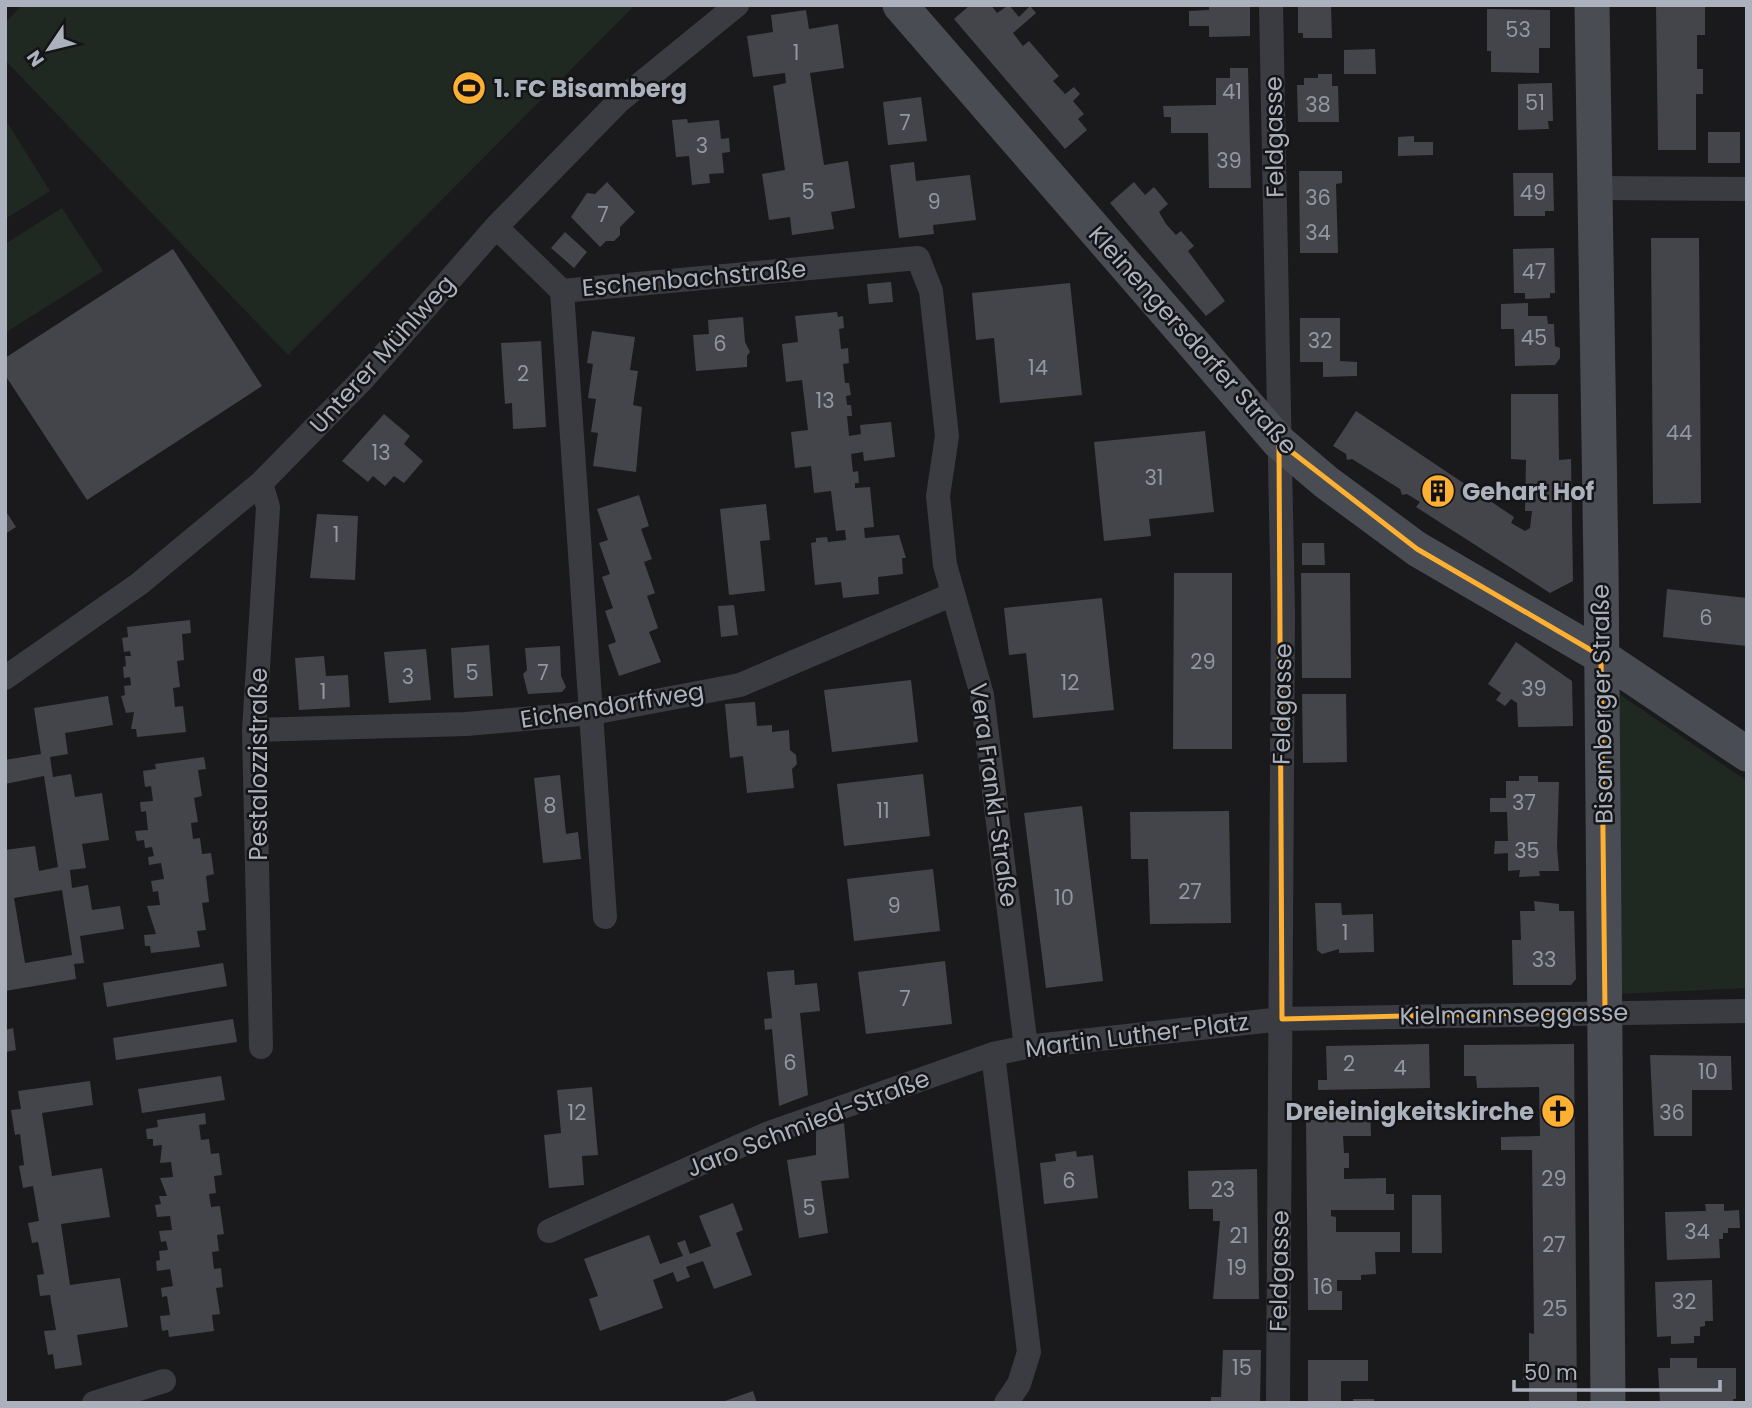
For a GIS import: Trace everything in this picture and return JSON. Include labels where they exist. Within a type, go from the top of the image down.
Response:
[{"type":"street","name":"Unterer Mühlweg","points":[[5,678],[139,584],[261,483],[363,379],[496,227],[618,102],[737,5]]},
{"type":"street","name":"Kleinengersdorfer Straße","points":[[900,5],[1279,442],[1326,482],[1417,549],[1601,656],[1747,754]]},
{"type":"street","name":"Feldgasse","points":[[1271,5],[1283,612],[1278,1403]]},
{"type":"street","name":"Bisamberger Straße","points":[[1592,5],[1608,1403]]},
{"type":"street","points":[[1594,188],[1747,189]]},
{"type":"street","name":"Eschenbachstraße","points":[[496,227],[562,291],[918,258]]},
{"type":"street","name":"Vera Frankl-Straße","points":[[918,258],[931,291],[947,436],[938,496],[951,595],[982,695],[1026,1047]]},
{"type":"street","points":[[562,291],[605,917]]},
{"type":"street","name":"Pestalozzistraße","points":[[261,483],[268,507],[254,730],[261,1048]]},
{"type":"street","name":"Eichendorffweg","points":[[254,730],[466,724],[592,712],[740,685],[951,595]]},
{"type":"street","name":"Kielmannseggasse","points":[[1282,1018],[1605,1011],[1747,1011]]},
{"type":"street","name":"Martin Luther-Platz","points":[[993,1054],[1026,1047],[1282,1018]]},
{"type":"street","points":[[993,1054],[1029,1352],[1019,1384],[1006,1403]]},
{"type":"street","name":"Jaro Schmied-Straße","points":[[549,1231],[769,1133],[993,1054]]},
{"type":"street","points":[[94,1403],[164,1381]]},
{"type":"highlighted area","points":[[1279,442],[1417,549],[1601,656],[1605,1011],[1282,1019]]},
{"type":"shaded area","points":[[22,5],[635,5],[288,355],[5,60],[5,23]]},
{"type":"shaded area","points":[[5,119],[50,191],[5,219]]},
{"type":"shaded area","points":[[62,208],[103,271],[5,333],[5,244]]},
{"type":"shaded area","points":[[1619,694],[1747,781],[1747,988],[1618,994]]},
{"type":"building","points":[[970,5],[991,5],[997,13],[1009,5],[1019,17],[1030,6],[1036,13],[1013,33],[1023,46],[1029,41],[1059,76],[1053,81],[1065,94],[1074,87],[1080,94],[1073,101],[1084,114],[1078,119],[1087,130],[1065,149],[954,19]]},
{"type":"building","points":[[1209,5],[1250,5],[1250,36],[1209,37],[1209,26],[1189,26],[1189,11],[1209,10]]},
{"type":"building","points":[[1298,5],[1331,5],[1332,38],[1303,38],[1303,33],[1298,33]]},
{"type":"building","points":[[1656,5],[1705,5],[1705,35],[1697,35],[1697,69],[1703,69],[1703,94],[1696,94],[1696,150],[1658,150]]},
{"type":"building","points":[[1487,9],[1550,10],[1550,48],[1539,48],[1539,73],[1491,72],[1491,51],[1487,51]]},
{"type":"building","points":[[806,10],[809,29],[838,24],[844,68],[810,73],[824,165],[848,161],[855,208],[831,212],[834,229],[792,235],[790,217],[769,220],[762,174],[785,170],[773,86],[786,83],[785,73],[753,77],[747,36],[773,32],[771,15]]},
{"type":"building","points":[[1375,49],[1376,74],[1344,74],[1344,50]]},
{"type":"building","points":[[1230,68],[1248,68],[1251,188],[1209,188],[1208,133],[1171,133],[1171,117],[1164,117],[1163,106],[1216,105],[1216,78],[1230,78]]},
{"type":"building","points":[[1318,74],[1332,74],[1332,86],[1338,86],[1339,122],[1298,122],[1297,85],[1304,85],[1304,78],[1318,78]]},
{"type":"building","points":[[1552,83],[1553,121],[1548,121],[1549,129],[1518,130],[1518,84]]},
{"type":"building","points":[[921,97],[927,141],[888,145],[883,102]]},
{"type":"building","points":[[687,119],[688,123],[719,120],[721,139],[729,138],[730,152],[722,153],[724,173],[709,174],[710,183],[692,185],[689,156],[676,157],[672,120]]},
{"type":"building","points":[[1708,132],[1740,132],[1740,163],[1708,163]]},
{"type":"building","points":[[1414,136],[1414,142],[1433,142],[1433,155],[1398,156],[1398,137]]},
{"type":"building","points":[[914,162],[916,181],[970,175],[976,220],[933,225],[934,234],[899,238],[890,165]]},
{"type":"building","points":[[1299,171],[1342,171],[1342,183],[1336,184],[1338,253],[1300,253]]},
{"type":"building","points":[[1513,173],[1553,173],[1554,211],[1545,211],[1545,216],[1514,216]]},
{"type":"building","points":[[607,182],[635,212],[620,227],[620,235],[614,241],[606,241],[600,247],[571,217],[587,193],[595,194]]},
{"type":"building","points":[[1134,182],[1145,195],[1154,187],[1168,204],[1159,212],[1166,224],[1176,235],[1181,231],[1194,246],[1188,251],[1225,301],[1206,316],[1110,203]]},
{"type":"building","points":[[565,232],[587,252],[574,268],[551,248]]},
{"type":"building","points":[[1651,238],[1699,238],[1701,503],[1653,504]]},
{"type":"building","points":[[1554,248],[1555,293],[1550,293],[1550,298],[1525,299],[1525,293],[1514,293],[1513,249]]},
{"type":"building","points":[[173,249],[262,386],[87,500],[5,375],[5,358]]},
{"type":"building","points":[[891,282],[893,302],[869,304],[867,284]]},
{"type":"building","points":[[1070,283],[1082,395],[1000,403],[994,338],[976,340],[972,293]]},
{"type":"building","points":[[1528,303],[1528,316],[1547,316],[1548,324],[1554,324],[1555,346],[1560,348],[1560,358],[1555,365],[1515,366],[1514,329],[1501,329],[1501,304]]},
{"type":"building","points":[[837,312],[838,317],[843,316],[844,328],[839,329],[841,349],[848,348],[849,363],[843,364],[845,383],[849,383],[851,395],[846,396],[847,405],[851,405],[852,416],[847,416],[849,436],[861,434],[860,425],[891,422],[895,457],[864,461],[863,452],[851,454],[853,472],[858,471],[859,483],[855,483],[855,488],[870,487],[874,527],[864,528],[865,538],[899,535],[906,558],[902,558],[903,574],[878,577],[879,594],[843,598],[841,582],[815,585],[811,543],[816,542],[816,538],[827,537],[828,542],[846,540],[845,530],[836,531],[831,491],[814,493],[811,466],[795,468],[791,432],[808,430],[802,380],[786,382],[782,344],[798,342],[795,316]]},
{"type":"building","points":[[743,317],[745,342],[750,352],[747,356],[747,367],[696,371],[693,335],[709,334],[708,320]]},
{"type":"building","points":[[1300,318],[1340,318],[1340,361],[1357,362],[1357,376],[1323,377],[1323,362],[1300,362]]},
{"type":"building","points":[[592,331],[635,337],[630,370],[638,371],[633,405],[642,407],[636,472],[593,466],[598,433],[591,432],[596,399],[588,398],[593,364],[587,363]]},
{"type":"building","points":[[541,341],[546,427],[513,429],[512,403],[505,404],[501,343]]},
{"type":"building","name":"Gehart Hof","points":[[1511,394],[1558,394],[1559,460],[1571,459],[1573,581],[1550,593],[1416,507],[1420,502],[1407,494],[1402,495],[1400,489],[1352,459],[1347,460],[1346,454],[1333,446],[1356,411],[1514,517],[1511,523],[1525,531],[1530,528],[1532,511],[1525,511],[1526,460],[1511,459]]},
{"type":"building","points":[[384,414],[410,436],[404,444],[423,461],[404,483],[394,476],[385,486],[373,476],[368,482],[342,461]]},
{"type":"building","points":[[1205,431],[1214,512],[1149,519],[1151,536],[1104,541],[1094,442]]},
{"type":"building","points":[[639,495],[649,526],[641,529],[652,559],[644,562],[655,593],[647,596],[658,628],[649,632],[661,662],[619,676],[608,645],[616,642],[605,611],[613,608],[602,577],[610,574],[599,543],[608,540],[597,509]]},
{"type":"building","points":[[766,504],[770,540],[760,541],[765,591],[729,595],[720,509]]},
{"type":"building","points":[[5,510],[16,527],[5,534]]},
{"type":"building","points":[[317,514],[358,516],[355,580],[310,578]]},
{"type":"building","points":[[1302,543],[1324,543],[1325,565],[1302,565]]},
{"type":"building","points":[[1174,573],[1232,573],[1232,749],[1173,749]]},
{"type":"building","points":[[1301,573],[1350,573],[1351,678],[1302,678]]},
{"type":"building","points":[[1667,589],[1747,598],[1747,646],[1663,637]]},
{"type":"building","points":[[1102,598],[1114,710],[1033,718],[1026,653],[1009,655],[1004,608]]},
{"type":"building","points":[[734,605],[738,635],[721,637],[718,606]]},
{"type":"building","points":[[190,620],[191,633],[182,634],[184,660],[177,661],[180,687],[173,688],[175,707],[183,706],[186,732],[137,737],[136,729],[131,729],[134,712],[126,713],[121,696],[125,695],[124,686],[131,685],[130,677],[124,678],[125,656],[131,656],[130,651],[124,652],[122,638],[128,637],[127,627]]},
{"type":"building","points":[[1516,642],[1572,681],[1573,726],[1518,727],[1517,703],[1511,699],[1505,706],[1496,700],[1501,693],[1488,684]]},
{"type":"building","points":[[489,645],[493,696],[454,698],[451,648]]},
{"type":"building","points":[[560,646],[561,676],[566,687],[562,692],[528,694],[523,674],[527,670],[525,648]]},
{"type":"building","points":[[426,649],[431,700],[389,703],[384,652]]},
{"type":"building","points":[[324,656],[326,676],[348,675],[350,707],[299,710],[295,658]]},
{"type":"building","points":[[911,680],[918,742],[832,752],[824,690]]},
{"type":"building","points":[[1302,694],[1346,694],[1347,762],[1303,763]]},
{"type":"building","points":[[108,696],[113,725],[65,733],[68,754],[50,757],[53,777],[71,774],[75,797],[102,793],[109,840],[82,844],[86,868],[70,870],[72,888],[88,885],[92,910],[120,906],[124,929],[80,936],[84,963],[74,964],[76,979],[5,991],[5,850],[35,846],[39,871],[58,867],[44,776],[5,784],[5,760],[41,754],[34,708]],"holes":[[[62,890],[72,955],[25,963],[14,898]]]},
{"type":"building","points":[[755,702],[757,726],[772,725],[772,732],[789,730],[790,750],[796,755],[797,764],[792,769],[794,788],[747,793],[743,756],[730,758],[725,704]]},
{"type":"building","points":[[204,757],[206,769],[198,770],[202,796],[194,798],[198,822],[191,823],[193,839],[200,838],[202,854],[211,853],[214,874],[206,876],[209,902],[202,903],[206,930],[197,931],[200,947],[151,953],[150,946],[145,946],[144,935],[156,934],[147,906],[160,905],[158,891],[153,892],[151,881],[164,879],[161,863],[149,865],[148,857],[154,856],[152,847],[145,848],[144,840],[137,841],[135,831],[148,830],[146,811],[141,812],[140,802],[153,801],[151,786],[145,787],[143,771],[156,769],[155,764]]},
{"type":"building","points":[[923,774],[930,836],[844,846],[837,784]]},
{"type":"building","points":[[560,775],[566,834],[578,832],[581,859],[543,863],[534,778]]},
{"type":"building","points":[[1519,776],[1538,776],[1538,782],[1559,782],[1559,871],[1539,871],[1540,876],[1519,877],[1520,870],[1508,871],[1508,853],[1494,854],[1495,841],[1508,841],[1507,812],[1490,812],[1490,798],[1506,798],[1506,781],[1519,781]]},
{"type":"building","points":[[1082,806],[1103,981],[1046,988],[1024,813]]},
{"type":"building","points":[[1229,811],[1231,923],[1150,924],[1148,859],[1131,859],[1130,812]]},
{"type":"building","points":[[933,869],[940,931],[854,941],[847,879]]},
{"type":"building","points":[[1534,901],[1559,904],[1559,911],[1574,911],[1576,979],[1571,985],[1513,985],[1512,940],[1521,940],[1520,911],[1535,911]]},
{"type":"building","points":[[1315,903],[1341,903],[1342,915],[1373,914],[1374,952],[1339,953],[1339,949],[1322,954],[1317,950]]},
{"type":"building","points":[[945,961],[952,1024],[866,1034],[858,972]]},
{"type":"building","points":[[223,963],[227,986],[107,1007],[103,983]]},
{"type":"building","points":[[794,970],[795,985],[817,983],[820,1011],[800,1013],[808,1095],[779,1106],[772,1029],[765,1030],[764,1019],[772,1018],[767,972]]},
{"type":"building","points":[[233,1019],[237,1042],[116,1060],[113,1038]]},
{"type":"building","points":[[13,1028],[16,1050],[6,1052],[5,1030]]},
{"type":"building","points":[[1429,1044],[1430,1088],[1318,1090],[1318,1080],[1327,1080],[1326,1046]]},
{"type":"building","points":[[1574,1044],[1577,1403],[1529,1403],[1529,1380],[1523,1380],[1523,1362],[1529,1361],[1529,1333],[1534,1334],[1532,1150],[1501,1150],[1501,1137],[1540,1136],[1539,1087],[1477,1088],[1476,1076],[1464,1076],[1464,1045]]},
{"type":"building","points":[[1650,1055],[1731,1056],[1732,1090],[1692,1090],[1692,1136],[1654,1136]]},
{"type":"building","points":[[221,1076],[225,1100],[142,1113],[138,1089]]},
{"type":"building","points":[[90,1081],[93,1105],[42,1113],[52,1176],[102,1168],[110,1217],[61,1224],[70,1285],[120,1278],[128,1327],[77,1335],[82,1365],[55,1369],[53,1354],[48,1355],[44,1331],[56,1330],[50,1295],[40,1296],[37,1275],[44,1274],[38,1242],[32,1243],[28,1223],[39,1221],[33,1186],[23,1188],[19,1166],[24,1165],[20,1134],[15,1135],[11,1110],[21,1109],[18,1091]]},
{"type":"building","points":[[592,1087],[598,1155],[582,1156],[584,1185],[549,1188],[544,1135],[561,1133],[557,1090]]},
{"type":"building","points":[[1354,1106],[1370,1106],[1371,1136],[1343,1136],[1344,1153],[1349,1153],[1349,1168],[1344,1168],[1344,1179],[1386,1178],[1386,1194],[1394,1194],[1394,1210],[1331,1210],[1331,1216],[1336,1217],[1336,1232],[1400,1232],[1400,1252],[1375,1252],[1376,1274],[1361,1275],[1361,1280],[1337,1280],[1337,1291],[1342,1291],[1342,1310],[1308,1310],[1306,1120],[1354,1120]]},
{"type":"building","points":[[205,1113],[206,1124],[199,1125],[201,1140],[209,1139],[211,1154],[219,1153],[222,1175],[214,1176],[216,1193],[209,1194],[211,1207],[220,1206],[224,1234],[217,1235],[219,1251],[212,1252],[214,1269],[221,1268],[223,1287],[216,1288],[220,1314],[212,1315],[214,1331],[169,1337],[168,1330],[162,1331],[160,1316],[170,1315],[167,1296],[162,1297],[161,1288],[173,1286],[170,1269],[157,1271],[156,1261],[160,1260],[159,1251],[168,1250],[166,1241],[161,1242],[159,1231],[172,1230],[170,1216],[157,1217],[155,1205],[161,1204],[159,1196],[167,1196],[160,1178],[173,1177],[171,1162],[160,1163],[162,1145],[153,1146],[153,1139],[147,1139],[146,1129],[158,1127],[157,1120]]},
{"type":"building","points":[[844,1123],[849,1178],[821,1181],[828,1233],[799,1238],[787,1160],[816,1155],[816,1130]]},
{"type":"building","points":[[1076,1151],[1077,1157],[1093,1155],[1098,1198],[1044,1204],[1040,1163],[1056,1161],[1055,1154]]},
{"type":"building","points":[[1257,1169],[1259,1299],[1213,1299],[1220,1221],[1213,1221],[1213,1209],[1189,1209],[1188,1171]]},
{"type":"building","points":[[1412,1195],[1441,1195],[1442,1253],[1412,1253]]},
{"type":"building","points":[[733,1203],[743,1230],[736,1233],[752,1275],[714,1289],[703,1261],[686,1267],[690,1277],[677,1282],[673,1272],[653,1280],[663,1308],[600,1331],[589,1299],[598,1296],[584,1259],[649,1235],[660,1264],[683,1256],[677,1243],[685,1240],[690,1254],[711,1246],[699,1216]]},
{"type":"building","points":[[1705,1204],[1724,1204],[1724,1211],[1739,1210],[1740,1228],[1728,1228],[1728,1233],[1723,1233],[1723,1239],[1719,1239],[1720,1258],[1667,1260],[1665,1212],[1706,1211]]},
{"type":"building","points":[[1712,1280],[1713,1321],[1705,1321],[1705,1326],[1700,1327],[1700,1336],[1694,1336],[1694,1343],[1671,1344],[1671,1336],[1657,1337],[1655,1282]]},
{"type":"building","points":[[1223,1350],[1261,1350],[1260,1403],[1211,1403],[1211,1397],[1221,1397]]},
{"type":"building","points":[[1670,1358],[1697,1358],[1697,1368],[1736,1368],[1736,1399],[1733,1399],[1733,1403],[1660,1403],[1658,1368],[1670,1368]]},
{"type":"building","points":[[1308,1360],[1368,1360],[1368,1381],[1341,1381],[1341,1401],[1308,1401]]},
{"type":"building","points":[[753,1391],[757,1403],[722,1403],[722,1402]]},
{"type":"building","points":[[1353,1399],[1374,1399],[1374,1403],[1354,1403]]},
{"type":"place","name":"1. FC Bisamberg","points":[[469,88]]},
{"type":"place","name":"Gehart Hof","points":[[1438,491]]},
{"type":"place","name":"Dreieinigkeitskirche","points":[[1558,1111]]}]
